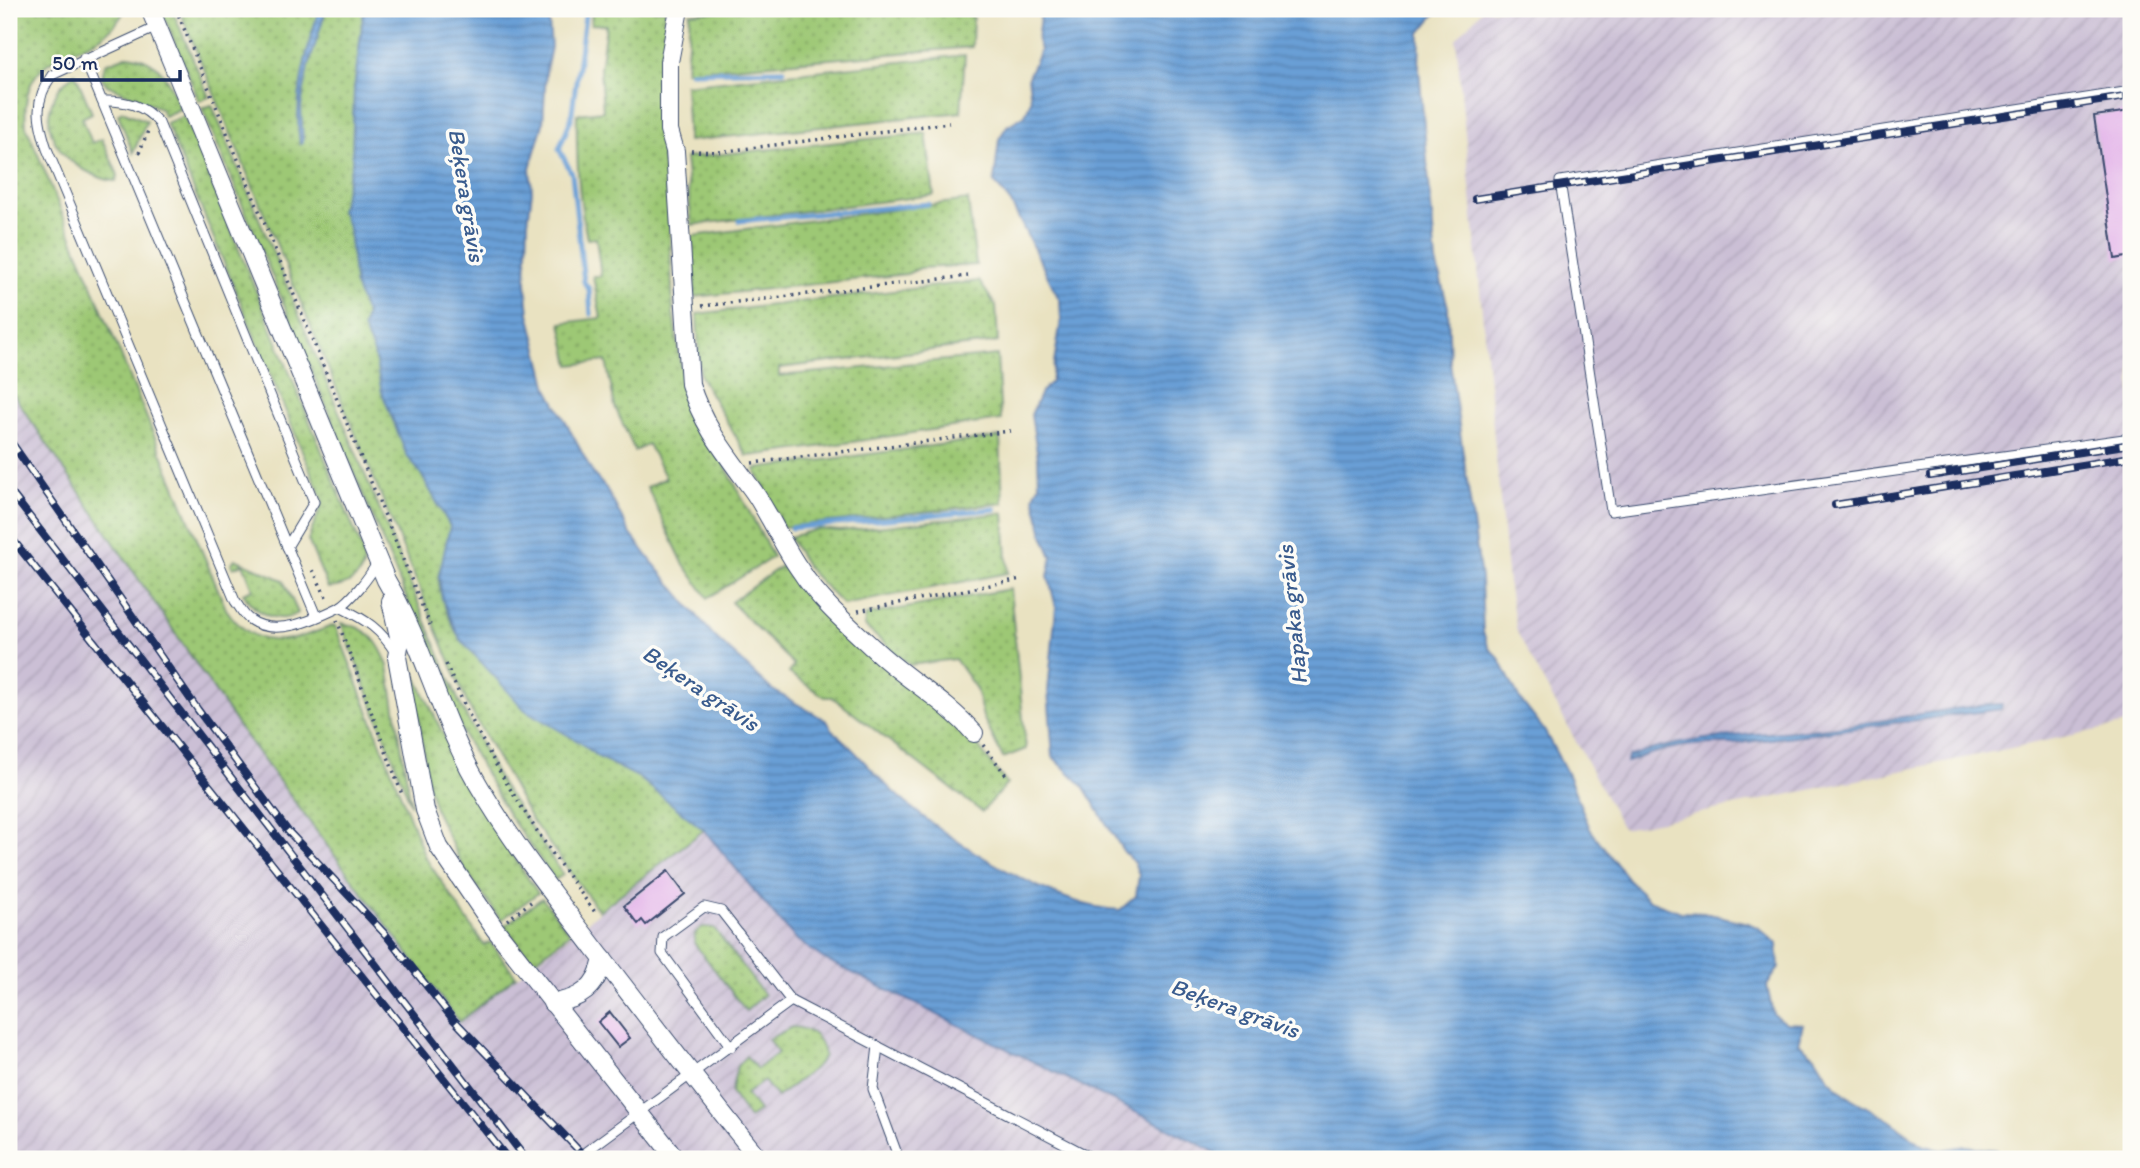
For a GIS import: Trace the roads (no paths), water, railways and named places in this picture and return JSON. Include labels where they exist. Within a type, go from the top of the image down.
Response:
[{"type":"street","points":[[149,9],[386,580],[405,613],[456,740],[477,782],[509,834],[549,889],[759,1159]]},
{"type":"street","points":[[679,9],[669,62],[669,130],[675,151],[690,384],[697,410],[755,494],[800,571],[838,615],[909,681],[951,707],[974,733]]},
{"type":"street","points":[[386,580],[400,641],[397,657],[425,810],[439,847],[495,929],[676,1159]]},
{"type":"street","points":[[552,1003],[569,1001],[590,988],[596,981],[603,959]]},
{"type":"lane","points":[[157,27],[61,69],[43,88],[37,111],[40,128],[235,601],[249,619],[273,627],[297,626],[336,608],[368,580],[378,561]]},
{"type":"lane","points":[[84,58],[316,616]]},
{"type":"lane","points":[[2131,91],[1560,181],[1611,510],[2131,438]]},
{"type":"lane","points":[[102,101],[120,100],[149,111],[159,123],[314,502],[287,547]]},
{"type":"lane","points":[[336,608],[368,620],[378,629],[397,657]]},
{"type":"lane","points":[[731,1047],[662,953],[663,937],[704,907],[721,911],[791,1002],[1094,1159]]},
{"type":"lane","points":[[576,1159],[791,1002]]},
{"type":"lane","points":[[878,1046],[873,1089],[898,1157],[908,1159]]},
{"type":"water","points":[[319,9],[326,9],[307,72],[301,107],[303,142],[300,144],[300,93],[305,59]]},
{"type":"water","points":[[364,9],[548,9],[551,47],[546,71],[543,124],[530,168],[532,191],[526,283],[529,313],[548,389],[594,475],[606,488],[630,533],[714,636],[771,689],[827,721],[835,733],[899,797],[920,814],[973,851],[1035,885],[1065,898],[1120,910],[1136,896],[1139,875],[1134,862],[1124,852],[1083,786],[1053,757],[1048,691],[1056,607],[1048,576],[1052,557],[1043,535],[1034,496],[1039,485],[1038,458],[1031,415],[1041,392],[1051,382],[1061,320],[1060,301],[1011,203],[994,182],[999,139],[1007,126],[1025,115],[1031,100],[1028,77],[1040,50],[1037,40],[1041,9],[1439,9],[1420,33],[1419,69],[1436,262],[1448,307],[1450,362],[1481,578],[1483,632],[1489,648],[1499,658],[1519,698],[1544,730],[1568,775],[1590,829],[1631,883],[1649,900],[1681,912],[1705,913],[1748,923],[1759,928],[1777,944],[1779,967],[1767,986],[1773,1014],[1786,1023],[1803,1024],[1798,1043],[1815,1056],[1829,1079],[1847,1096],[1891,1121],[1922,1145],[1941,1150],[1966,1146],[1997,1150],[2010,1159],[1221,1159],[1213,1151],[1156,1122],[824,959],[797,940],[704,830],[638,777],[598,757],[581,743],[525,710],[460,639],[442,599],[439,576],[450,526],[420,472],[407,456],[382,392],[374,353],[363,328],[366,314],[355,285],[349,229],[341,210],[352,163],[354,90]]},
{"type":"water","points":[[2002,704],[2001,709],[1732,744],[1679,747],[1627,762],[1628,757],[1653,749],[1727,736],[1828,728]]},
{"type":"waterway","points":[[586,9],[571,119],[559,149],[572,174],[584,282],[589,289],[591,314]]},
{"type":"waterway","points":[[690,72],[784,70]]},
{"type":"waterway","points":[[739,221],[928,204]]},
{"type":"waterway","points":[[791,528],[995,509]]},
{"type":"railway","points":[[1475,199],[2131,96]]},
{"type":"railway","points":[[9,439],[198,710],[287,830],[386,935],[453,1019],[587,1159]]},
{"type":"railway","points":[[1930,476],[2131,444]]},
{"type":"railway","points":[[1835,505],[2131,457]]},
{"type":"railway","points":[[9,490],[526,1159]]},
{"type":"railway","points":[[9,535],[508,1159]]},
{"type":"water label","name":"Beķera grāvis","points":[[467,195]]},
{"type":"water label","name":"Hapaka grāvis","points":[[1292,615]]},
{"type":"water label","name":"Beķera grāvis","points":[[701,688]]},
{"type":"water label","name":"Beķera grāvis","points":[[1235,1008]]}]
